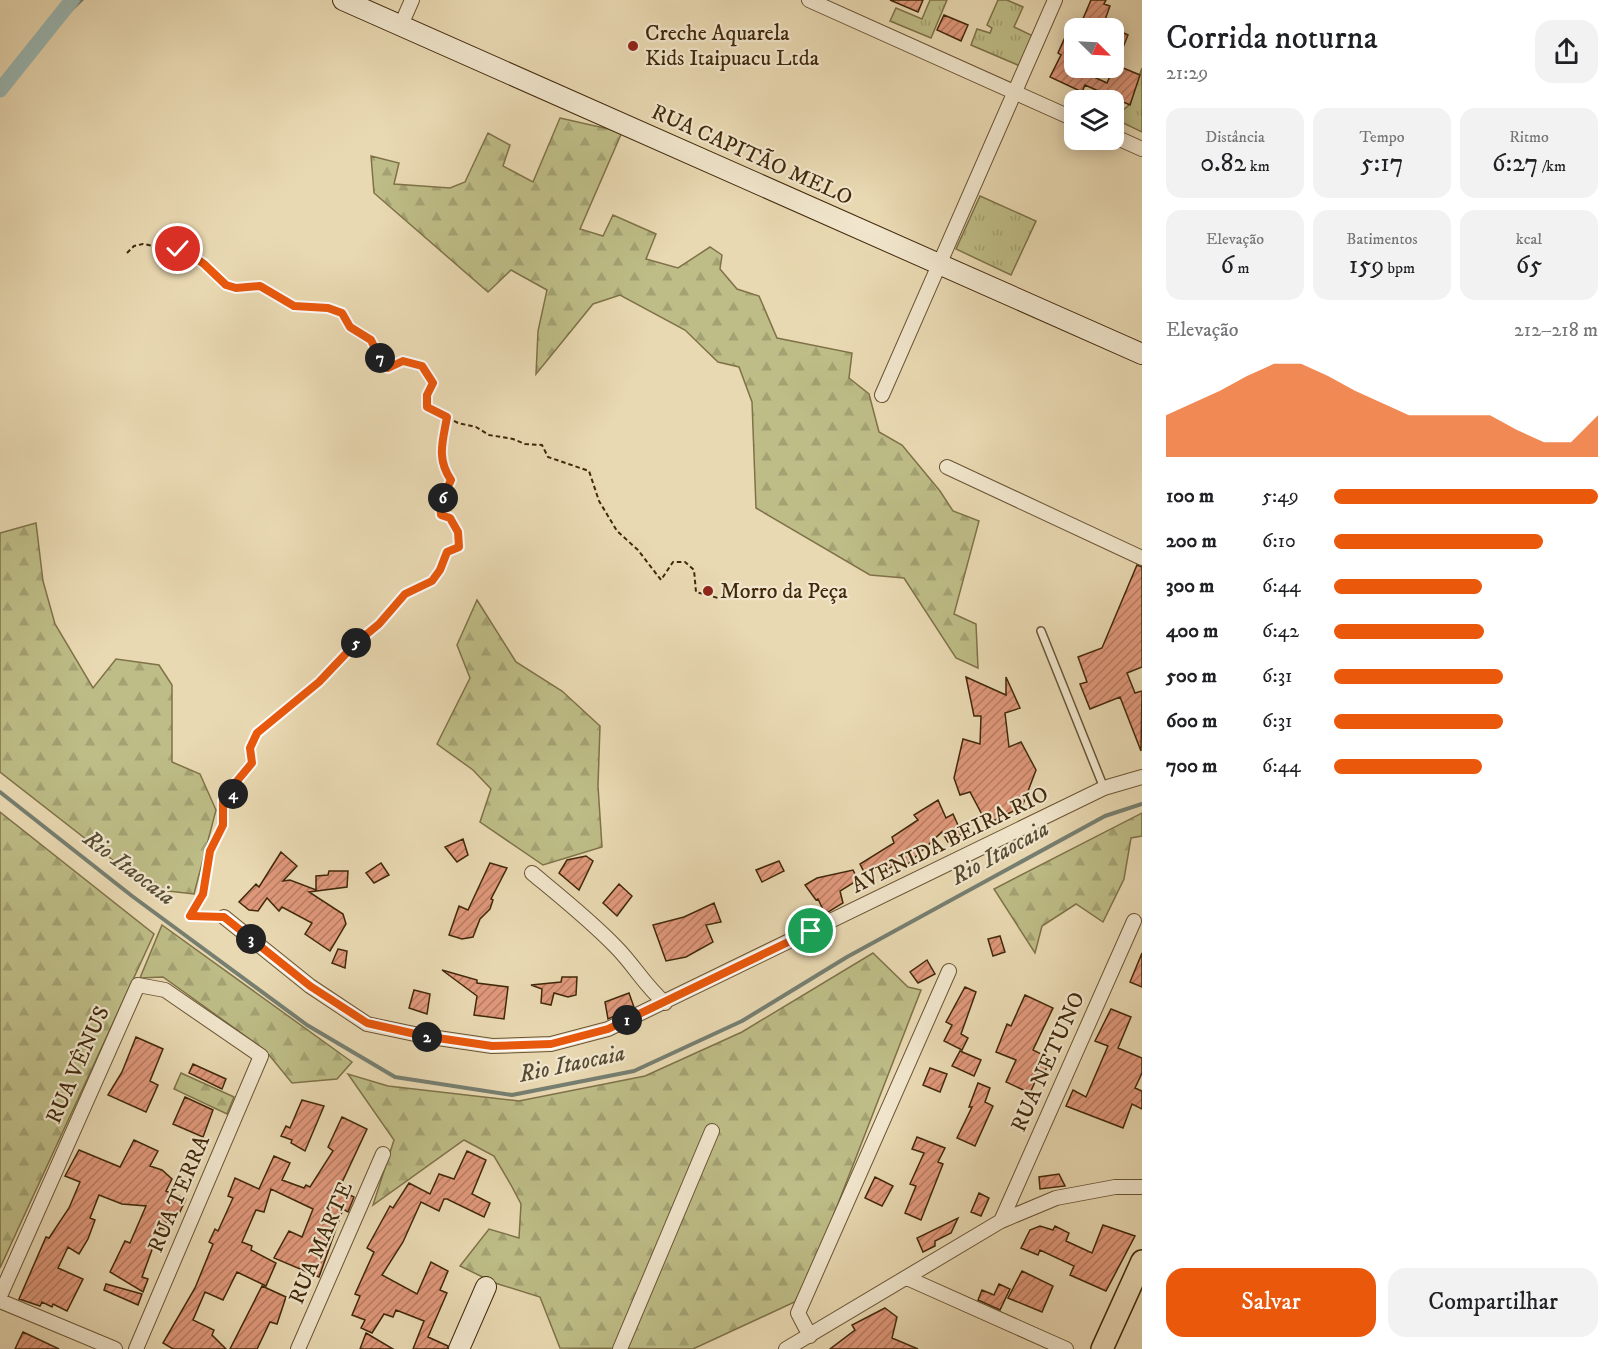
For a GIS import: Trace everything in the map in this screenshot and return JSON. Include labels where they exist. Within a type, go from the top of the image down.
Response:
[{"type":"main road","name":"RUA CAPITÃO MELO","points":[[343,0],[1142,354]]},
{"type":"main road","points":[[1102,1349],[1142,1261]]},
{"type":"main road","points":[[459,1349],[486,1287]]},
{"type":"street","points":[[401,25],[412,0]]},
{"type":"street","points":[[809,0],[1064,114]]},
{"type":"street","points":[[882,396],[1055,0]]},
{"type":"street","points":[[1124,141],[1142,150]]},
{"type":"street","points":[[947,467],[1142,558]]},
{"type":"street","name":"AVENIDA BEIRA RIO","points":[[224,917],[310,986],[367,1023],[424,1036],[492,1046],[551,1044],[608,1029],[1104,788],[1142,777]]},
{"type":"street","points":[[532,873],[591,920],[624,955],[646,987],[665,1003]]},
{"type":"street","name":"RUA NETUNO","points":[[1001,1221],[1134,921]]},
{"type":"street","points":[[810,1336],[798,1313],[949,971]]},
{"type":"street","name":"RUA VÊNUS","points":[[0,1296],[138,985],[165,990],[261,1056]]},
{"type":"street","name":"RUA TERRA","points":[[136,1349],[261,1056]]},
{"type":"street","points":[[620,1349],[712,1131]]},
{"type":"street","name":"RUA MARTE","points":[[298,1349],[383,1154]]},
{"type":"street","points":[[786,1349],[1001,1221],[1056,1198],[1115,1187],[1142,1186]]},
{"type":"street","points":[[907,1278],[1066,1349]]},
{"type":"street","points":[[0,1301],[115,1349]]},
{"type":"lane","points":[[1041,631],[1104,788]]},
{"type":"path","points":[[127,253],[134,246],[143,244],[178,249],[187,252],[204,264],[226,285],[236,288],[260,286],[294,306],[328,308],[342,313],[350,327],[371,340],[382,363],[388,368],[403,361],[422,366],[433,383],[427,395],[427,407],[458,423],[476,427],[489,435],[513,439],[525,444],[542,445],[548,457],[589,471],[599,501],[617,531],[638,550],[661,580],[673,562],[685,562],[694,570],[696,592],[718,598]]},
{"type":"path","points":[[224,917],[190,916],[203,894],[210,851],[223,825],[223,801],[233,797],[232,787],[252,763],[250,748],[257,733],[319,682],[356,643],[379,624],[405,594],[432,581],[440,570],[447,552],[459,547],[458,532],[450,518],[441,515],[440,504],[451,480],[444,469],[439,449],[447,417]]},
{"type":"green space","points":[[930,0],[947,0],[931,38],[890,21],[896,8],[922,19]]},
{"type":"green space","points":[[998,0],[1007,0],[1023,7],[1014,27],[1033,36],[1020,66],[971,45],[977,29],[990,33],[992,28],[987,25]]},
{"type":"green space","points":[[1142,68],[1142,132],[1124,123],[1124,109],[1128,106]]},
{"type":"green space","points":[[560,118],[622,132],[580,229],[603,236],[613,215],[656,234],[646,259],[678,268],[710,247],[722,255],[720,269],[737,289],[759,296],[777,338],[852,353],[849,378],[869,394],[879,432],[902,445],[940,491],[953,511],[979,521],[954,614],[976,624],[978,668],[956,658],[904,578],[870,575],[756,508],[752,402],[739,367],[718,362],[685,330],[620,295],[593,304],[536,374],[538,331],[547,290],[511,270],[488,292],[374,193],[371,156],[399,163],[394,184],[450,188],[465,182],[488,133],[510,145],[503,166],[533,182]]},
{"type":"green space","points":[[980,196],[1036,221],[1011,275],[956,249]]},
{"type":"green space","points":[[36,523],[43,581],[55,624],[93,688],[116,659],[159,665],[172,685],[172,762],[200,774],[216,810],[194,894],[150,889],[0,772],[0,533]]},
{"type":"green space","points":[[477,600],[516,662],[562,691],[600,726],[598,786],[602,847],[543,865],[480,822],[491,789],[473,770],[437,744],[470,678],[457,645]]},
{"type":"green space","points":[[0,812],[154,934],[0,1268]]},
{"type":"green space","points":[[1142,813],[1142,836],[1131,838],[1124,879],[1103,922],[1076,904],[1042,926],[1035,953],[994,889]]},
{"type":"green space","points":[[162,925],[352,1062],[337,1079],[292,1083],[265,1050],[163,977],[140,978]]},
{"type":"green space","points":[[873,953],[908,987],[921,990],[801,1299],[693,1349],[560,1348],[540,1297],[495,1283],[460,1266],[489,1229],[519,1238],[521,1204],[494,1156],[464,1140],[373,1205],[394,1140],[348,1074],[388,1086],[519,1101],[645,1076],[742,1032]]},
{"type":"green space","points":[[181,1073],[234,1097],[227,1114],[174,1089]]},
{"type":"water","points":[[64,0],[83,0],[35,46]]},
{"type":"building","points":[[890,0],[923,0],[918,12]]},
{"type":"building","points":[[1091,0],[1106,0],[1104,4],[1110,6],[1106,18],[1083,18]]},
{"type":"building","points":[[944,15],[968,25],[961,41],[937,30]]},
{"type":"building","points":[[1124,33],[1128,35],[1124,45]]},
{"type":"building","points":[[1064,40],[1064,78],[1096,78],[1107,83],[1109,78],[1124,78],[1124,68],[1140,75],[1130,105],[1124,102],[1124,90],[1096,90],[1085,85],[1083,90],[1078,90],[1050,77],[1061,55],[1058,53]]},
{"type":"building","points":[[1137,565],[1142,567],[1142,667],[1127,673],[1135,693],[1142,691],[1141,751],[1120,697],[1090,709],[1080,684],[1087,682],[1078,657],[1102,648]]},
{"type":"building","points":[[966,677],[1006,695],[1006,677],[1020,708],[1005,713],[1009,747],[1021,742],[1036,770],[1022,807],[987,824],[970,792],[960,795],[954,778],[963,739],[980,744],[981,716],[974,716]]},
{"type":"building","points":[[938,800],[946,818],[953,814],[962,834],[948,842],[942,832],[908,864],[905,860],[886,870],[884,865],[865,874],[860,864],[894,843],[892,837],[918,820],[914,815]]},
{"type":"building","points":[[463,839],[468,855],[457,862],[445,847]]},
{"type":"building","points":[[281,852],[297,866],[283,881],[290,880],[316,890],[316,876],[328,875],[329,871],[348,871],[347,887],[309,892],[343,914],[346,924],[330,951],[305,934],[312,923],[282,907],[279,911],[267,898],[258,911],[249,910],[239,902],[256,884],[259,887]]},
{"type":"building","points":[[586,856],[593,861],[579,890],[559,873],[567,860]]},
{"type":"building","points":[[779,861],[784,871],[762,882],[756,870]]},
{"type":"building","points":[[381,863],[389,875],[374,883],[366,873]]},
{"type":"building","points":[[490,863],[507,868],[491,899],[493,900],[490,909],[480,919],[473,937],[462,939],[449,935],[459,906],[468,910]]},
{"type":"building","points":[[853,870],[858,880],[840,891],[843,903],[825,914],[818,899],[816,900],[805,885],[817,878]]},
{"type":"building","points":[[619,884],[632,896],[617,916],[603,903]]},
{"type":"building","points":[[714,903],[721,922],[706,925],[713,942],[686,957],[666,961],[653,925],[684,917]]},
{"type":"building","points":[[1000,936],[1005,952],[993,956],[988,939]]},
{"type":"building","points":[[338,949],[347,951],[345,968],[332,963]]},
{"type":"building","points":[[1142,953],[1142,987],[1130,982]]},
{"type":"building","points":[[927,960],[935,974],[918,983],[910,972]]},
{"type":"building","points":[[442,970],[477,980],[477,983],[508,987],[504,1019],[474,1015],[477,996]]},
{"type":"building","points":[[562,977],[577,977],[576,995],[568,997],[554,993],[551,1005],[541,1003],[542,989],[531,985],[561,982]]},
{"type":"building","points":[[965,987],[976,992],[961,1034],[968,1038],[962,1050],[944,1041],[952,1025],[946,1022]]},
{"type":"building","points":[[414,990],[430,994],[427,1014],[409,1008]]},
{"type":"building","points":[[629,993],[634,1007],[608,1019],[605,1002]]},
{"type":"building","points":[[1025,995],[1053,1008],[1033,1050],[1051,1059],[1043,1075],[1039,1073],[1030,1093],[1006,1082],[1016,1060],[996,1052],[1007,1024],[1011,1026]]},
{"type":"building","points":[[1111,1009],[1131,1017],[1118,1048],[1142,1058],[1142,1073],[1135,1088],[1142,1091],[1142,1109],[1132,1104],[1123,1128],[1066,1106],[1073,1090],[1086,1097],[1108,1046],[1095,1041]]},
{"type":"building","points":[[136,1037],[163,1049],[150,1081],[158,1085],[146,1112],[108,1095],[122,1072]]},
{"type":"building","points":[[960,1051],[981,1060],[974,1076],[952,1066]]},
{"type":"building","points":[[193,1064],[226,1079],[222,1089],[189,1073]]},
{"type":"building","points":[[930,1068],[947,1074],[940,1092],[923,1085]]},
{"type":"building","points":[[978,1083],[990,1088],[985,1102],[993,1106],[975,1146],[957,1138],[972,1107],[969,1107]]},
{"type":"building","points":[[185,1097],[213,1110],[203,1137],[173,1124]]},
{"type":"building","points":[[302,1100],[324,1106],[305,1151],[291,1143],[292,1140],[281,1136],[286,1126],[290,1128]]},
{"type":"building","points":[[342,1117],[367,1129],[339,1189],[354,1197],[348,1212],[343,1209],[319,1277],[274,1258],[289,1231],[302,1237],[313,1209],[271,1189],[264,1212],[256,1210],[242,1242],[252,1246],[251,1250],[276,1263],[266,1286],[237,1272],[223,1300],[205,1292],[193,1320],[214,1330],[212,1335],[226,1349],[173,1349],[163,1343],[195,1288],[213,1244],[209,1242],[215,1229],[218,1231],[233,1198],[228,1196],[235,1178],[259,1189],[274,1156],[290,1163],[282,1180],[304,1188],[306,1185],[310,1187],[333,1151],[328,1147]]},
{"type":"building","points":[[917,1137],[945,1148],[938,1162],[943,1164],[921,1220],[905,1213],[916,1186],[910,1184],[924,1153],[912,1149]]},
{"type":"building","points":[[134,1140],[158,1151],[150,1166],[162,1170],[172,1179],[166,1191],[186,1199],[178,1216],[169,1212],[164,1229],[160,1228],[142,1277],[148,1279],[143,1292],[110,1272],[125,1241],[130,1243],[146,1206],[122,1204],[99,1195],[90,1218],[95,1220],[88,1239],[79,1254],[68,1247],[58,1268],[83,1279],[67,1311],[53,1304],[52,1307],[42,1302],[40,1306],[19,1299],[46,1237],[49,1238],[69,1208],[80,1182],[65,1176],[79,1150],[120,1167]]},
{"type":"building","points":[[467,1151],[486,1160],[472,1194],[490,1203],[484,1217],[447,1199],[444,1199],[439,1211],[421,1202],[403,1242],[382,1275],[417,1294],[431,1262],[448,1271],[440,1290],[447,1293],[428,1337],[448,1346],[447,1349],[413,1349],[424,1321],[396,1310],[393,1317],[384,1314],[372,1333],[361,1328],[365,1320],[352,1315],[360,1296],[355,1294],[374,1252],[367,1248],[390,1206],[393,1208],[409,1183],[430,1194],[439,1174],[454,1179]]},
{"type":"building","points":[[1059,1174],[1065,1186],[1040,1189],[1039,1177]]},
{"type":"building","points":[[875,1177],[893,1186],[882,1206],[865,1198]]},
{"type":"building","points":[[979,1193],[989,1198],[981,1216],[971,1212]]},
{"type":"building","points":[[958,1218],[951,1233],[935,1241],[935,1246],[923,1252],[917,1238]]},
{"type":"building","points":[[1103,1225],[1135,1236],[1106,1291],[1070,1275],[1074,1266],[1040,1250],[1038,1255],[1021,1248],[1030,1230],[1040,1226],[1053,1230],[1055,1226],[1069,1233],[1066,1241],[1092,1253]]},
{"type":"building","points":[[1022,1271],[1053,1286],[1042,1312],[1008,1298]]},
{"type":"building","points":[[106,1284],[142,1294],[138,1305],[104,1290]]},
{"type":"building","points":[[999,1284],[1010,1289],[1000,1310],[978,1300],[982,1290],[994,1295]]},
{"type":"building","points":[[262,1286],[286,1297],[277,1324],[270,1322],[257,1349],[230,1349]]},
{"type":"building","points":[[885,1308],[897,1317],[892,1338],[918,1349],[830,1349],[855,1330],[852,1325]]},
{"type":"building","points":[[23,1332],[59,1349],[15,1349]]},
{"type":"building","points":[[366,1333],[393,1349],[360,1349]]},
{"type":"waterway","points":[[0,90],[72,0]]},
{"type":"waterway","name":"Rio Itaocaia","points":[[0,792],[132,896],[307,1025],[395,1077],[512,1095],[634,1071],[742,1021],[847,957],[1105,816],[1142,804]]},
{"type":"place","name":"Creche Aquarela Kids Itaipuacu Ltda","points":[[633,46]]},
{"type":"place","name":"Morro da Peça","points":[[708,591]]},
{"type":"route","points":[[178,249],[187,252],[204,264],[217,279],[226,285],[236,288],[249,285],[260,286],[294,306],[328,308],[342,313],[350,327],[371,340],[382,363],[388,368],[403,361],[422,366],[433,383],[427,395],[427,407],[447,417],[439,449],[444,469],[451,480],[440,504],[441,515],[450,518],[458,532],[459,547],[447,552],[440,570],[432,581],[405,594],[379,624],[356,643],[319,682],[257,733],[250,748],[252,763],[232,787],[233,797],[223,801],[223,825],[210,851],[203,894],[190,916],[224,917],[310,986],[367,1023],[424,1036],[492,1046],[551,1044],[608,1029],[811,931]]}]
